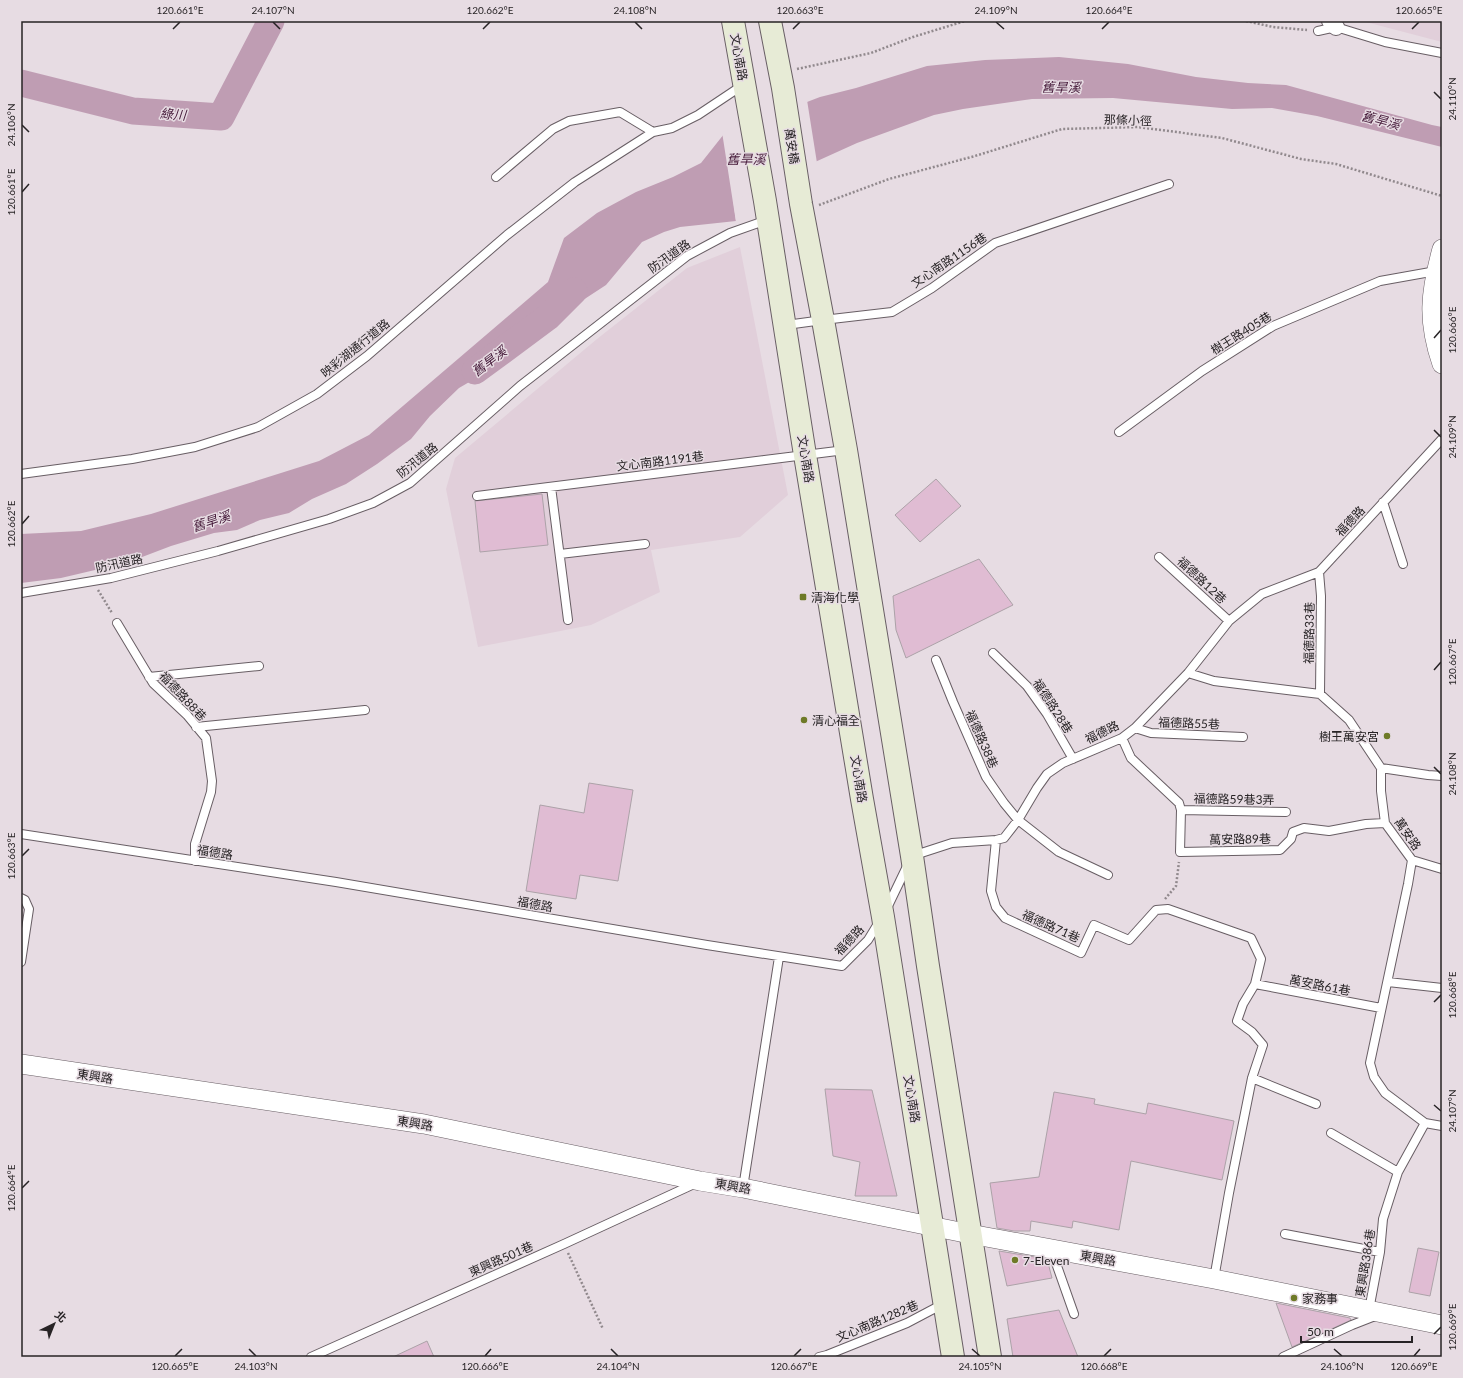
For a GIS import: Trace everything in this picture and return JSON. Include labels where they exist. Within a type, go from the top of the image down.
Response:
[{"type":"main road","name":"文心南路","points":[[733,21],[745,88]]},
{"type":"main road","points":[[770,21],[789,79]]},
{"type":"main road","name":"萬安橋","points":[[789,79],[809,205]]},
{"type":"main road","points":[[745,88],[766,210]]},
{"type":"main road","points":[[809,205],[823,320],[846,450],[912,856],[990,1357]]},
{"type":"main road","name":"文心南路","points":[[766,210],[805,455],[883,916],[953,1357]]},
{"type":"street","points":[[1442,250],[1436,271],[1432,304],[1432,325],[1435,344],[1442,364]]},
{"type":"street","name":"東興路","points":[[21,1064],[424,1124],[700,1181],[743,1188],[970,1234],[1214,1279],[1442,1325]]},
{"type":"lane","points":[[1328,26],[1385,42],[1442,53]]},
{"type":"lane","name":"映彩湖通行道路","points":[[21,474],[132,459],[195,448],[258,427],[317,394],[367,356],[506,235],[569,186],[653,132],[672,128],[745,88]]},
{"type":"lane","points":[[496,177],[553,129],[569,121],[620,112],[653,132]]},
{"type":"lane","name":"文心南路1156巷","points":[[785,326],[892,312],[932,288],[995,243],[1169,184]]},
{"type":"lane","name":"防汛道路","points":[[21,593],[111,578],[218,551],[329,519],[374,503],[410,483],[520,386],[687,256],[730,233],[766,210]]},
{"type":"lane","name":"樹王路405巷","points":[[1119,432],[1202,371],[1272,326],[1380,280],[1436,271]]},
{"type":"lane","name":"福德路","points":[[996,840],[1004,838],[1018,820],[1047,774],[1073,759],[1122,738],[1135,728],[1188,672],[1229,621],[1262,594],[1319,572],[1442,439]]},
{"type":"lane","name":"文心南路1191巷","points":[[477,496],[846,450]]},
{"type":"lane","points":[[551,487],[568,620]]},
{"type":"lane","points":[[1383,502],[1403,564]]},
{"type":"lane","points":[[560,554],[645,544]]},
{"type":"lane","name":"福德路12巷","points":[[1159,557],[1229,621]]},
{"type":"lane","name":"福德路33巷","points":[[1319,572],[1321,596],[1320,694]]},
{"type":"lane","name":"福德路88巷","points":[[117,623],[153,684],[187,714],[206,738],[212,781],[195,844],[195,861]]},
{"type":"lane","name":"福德路28巷","points":[[993,653],[1031,691],[1047,714],[1073,759]]},
{"type":"lane","name":"福德路38巷","points":[[936,660],[986,777],[1018,820],[1059,852],[1108,875]]},
{"type":"lane","points":[[149,677],[258,666]]},
{"type":"lane","points":[[1188,672],[1214,681],[1320,694],[1349,720],[1381,768],[1442,776]]},
{"type":"lane","points":[[196,727],[365,710]]},
{"type":"lane","name":"福德路55巷","points":[[1135,728],[1151,733],[1243,737]]},
{"type":"lane","points":[[1122,738],[1131,758],[1179,803],[1181,810],[1180,852]]},
{"type":"lane","name":"萬安路","points":[[1381,768],[1381,791],[1385,823],[1412,860],[1388,982],[1370,1062],[1374,1077],[1385,1093],[1425,1123],[1442,1126]]},
{"type":"lane","name":"福德路59巷3弄","points":[[1181,810],[1286,812]]},
{"type":"lane","name":"萬安路89巷","points":[[1180,852],[1280,850],[1291,839],[1293,832],[1304,828],[1329,831],[1366,824],[1385,823]]},
{"type":"lane","name":"福德路","points":[[21,834],[336,882],[779,957],[842,966],[868,940],[883,916],[912,856]]},
{"type":"lane","points":[[912,856],[952,843],[996,840]]},
{"type":"lane","name":"福德路71巷","points":[[996,840],[991,891],[996,907],[1005,918],[1081,953],[1094,925],[1129,940],[1156,910]]},
{"type":"lane","points":[[1412,860],[1442,869]]},
{"type":"lane","points":[[21,898],[25,900],[29,909],[21,962]]},
{"type":"lane","points":[[1156,910],[1168,909],[1250,938],[1261,959],[1255,984],[1243,1004],[1237,1021],[1252,1032],[1263,1045],[1252,1078],[1229,1192],[1214,1279]]},
{"type":"lane","points":[[743,1188],[779,957]]},
{"type":"lane","points":[[1388,982],[1442,988]]},
{"type":"lane","name":"萬安路61巷","points":[[1255,984],[1381,1008]]},
{"type":"lane","points":[[1252,1078],[1316,1104]]},
{"type":"lane","name":"東興路386巷","points":[[1375,1312],[1383,1219],[1398,1172],[1425,1123]]},
{"type":"lane","points":[[1331,1133],[1398,1172]]},
{"type":"lane","name":"東興路501巷","points":[[311,1357],[564,1244],[700,1181]]},
{"type":"lane","points":[[1285,1234],[1380,1252]]},
{"type":"lane","points":[[1050,1249],[1074,1314]]},
{"type":"lane","name":"文心南路1282巷","points":[[819,1357],[827,1356],[907,1323],[944,1304]]},
{"type":"lane","points":[[1283,1357],[1352,1325],[1372,1318],[1375,1312]]},
{"type":"path","points":[[789,79],[965,21]]},
{"type":"path","points":[[1246,21],[1273,27],[1328,26]]},
{"type":"path","name":"那條小徑","points":[[809,205],[889,179],[975,156],[1062,129],[1130,127],[1222,138],[1301,159],[1336,164],[1442,196]]},
{"type":"path","points":[[93,581],[117,623]]},
{"type":"path","points":[[1156,910],[1176,886],[1180,852]]},
{"type":"path","points":[[564,1244],[603,1329]]},
{"type":"shaded area","points":[[1362,21],[1442,21],[1442,42]]},
{"type":"shaded area","points":[[740,247],[788,495],[740,537],[651,550],[660,592],[591,625],[478,647],[446,489],[455,458],[597,339],[687,268]]},
{"type":"water","name":"舊旱溪","points":[[1059,57],[1128,64],[1196,77],[1248,83],[1286,85],[1442,127],[1442,147],[1317,116],[1272,108],[1232,109],[1113,98],[1032,99],[963,109],[934,115],[857,143],[733,199],[736,221],[680,227],[664,232],[642,242],[606,285],[580,302],[522,331],[483,374],[459,388],[430,416],[411,439],[377,464],[346,484],[312,499],[289,513],[260,520],[237,530],[214,533],[171,546],[129,562],[61,578],[21,583],[21,534],[81,531],[151,514],[319,461],[369,435],[548,282],[564,238],[597,213],[636,192],[673,177],[701,163],[724,134],[820,97],[856,88],[927,66],[985,60]]},
{"type":"pier","points":[[807,100],[817,163],[735,200],[738,220],[736,222],[722,132]]},
{"type":"building","points":[[936,479],[961,506],[920,542],[895,515]]},
{"type":"building","points":[[542,494],[548,545],[480,552],[475,501]]},
{"type":"building","points":[[979,559],[1013,605],[906,658],[896,630],[893,596]]},
{"type":"building","points":[[589,783],[633,790],[618,881],[580,875],[576,899],[526,891],[540,805],[584,813]]},
{"type":"building","points":[[825,1089],[872,1090],[897,1196],[855,1196],[860,1162],[833,1156]]},
{"type":"building","points":[[1054,1092],[1095,1099],[1094,1104],[1146,1114],[1148,1103],[1234,1121],[1222,1180],[1131,1161],[1119,1230],[1073,1221],[1072,1228],[1031,1221],[1030,1231],[1014,1231],[997,1228],[990,1183],[1039,1177]]},
{"type":"building","points":[[1418,1248],[1439,1252],[1430,1296],[1409,1292]]},
{"type":"building","points":[[999,1251],[1047,1259],[1052,1278],[1007,1286]]},
{"type":"building","points":[[1276,1303],[1350,1318],[1351,1320],[1292,1347]]},
{"type":"building","points":[[1059,1310],[1078,1357],[1013,1357],[1007,1319]]},
{"type":"building","points":[[427,1341],[434,1357],[393,1357]]},
{"type":"waterway","name":"綠川","points":[[21,83],[133,111],[221,117],[271,21]]},
{"type":"waterway","name":"舊旱溪","points":[[475,371],[548,317],[574,291]]},
{"type":"place","name":"清海化學","points":[[803,597]]},
{"type":"place","name":"清心福全","points":[[804,720]]},
{"type":"place","name":"樹王萬安宮","points":[[1387,736]]},
{"type":"place","name":"7-Eleven","points":[[1015,1260]]},
{"type":"place","name":"家務事","points":[[1294,1298]]}]
